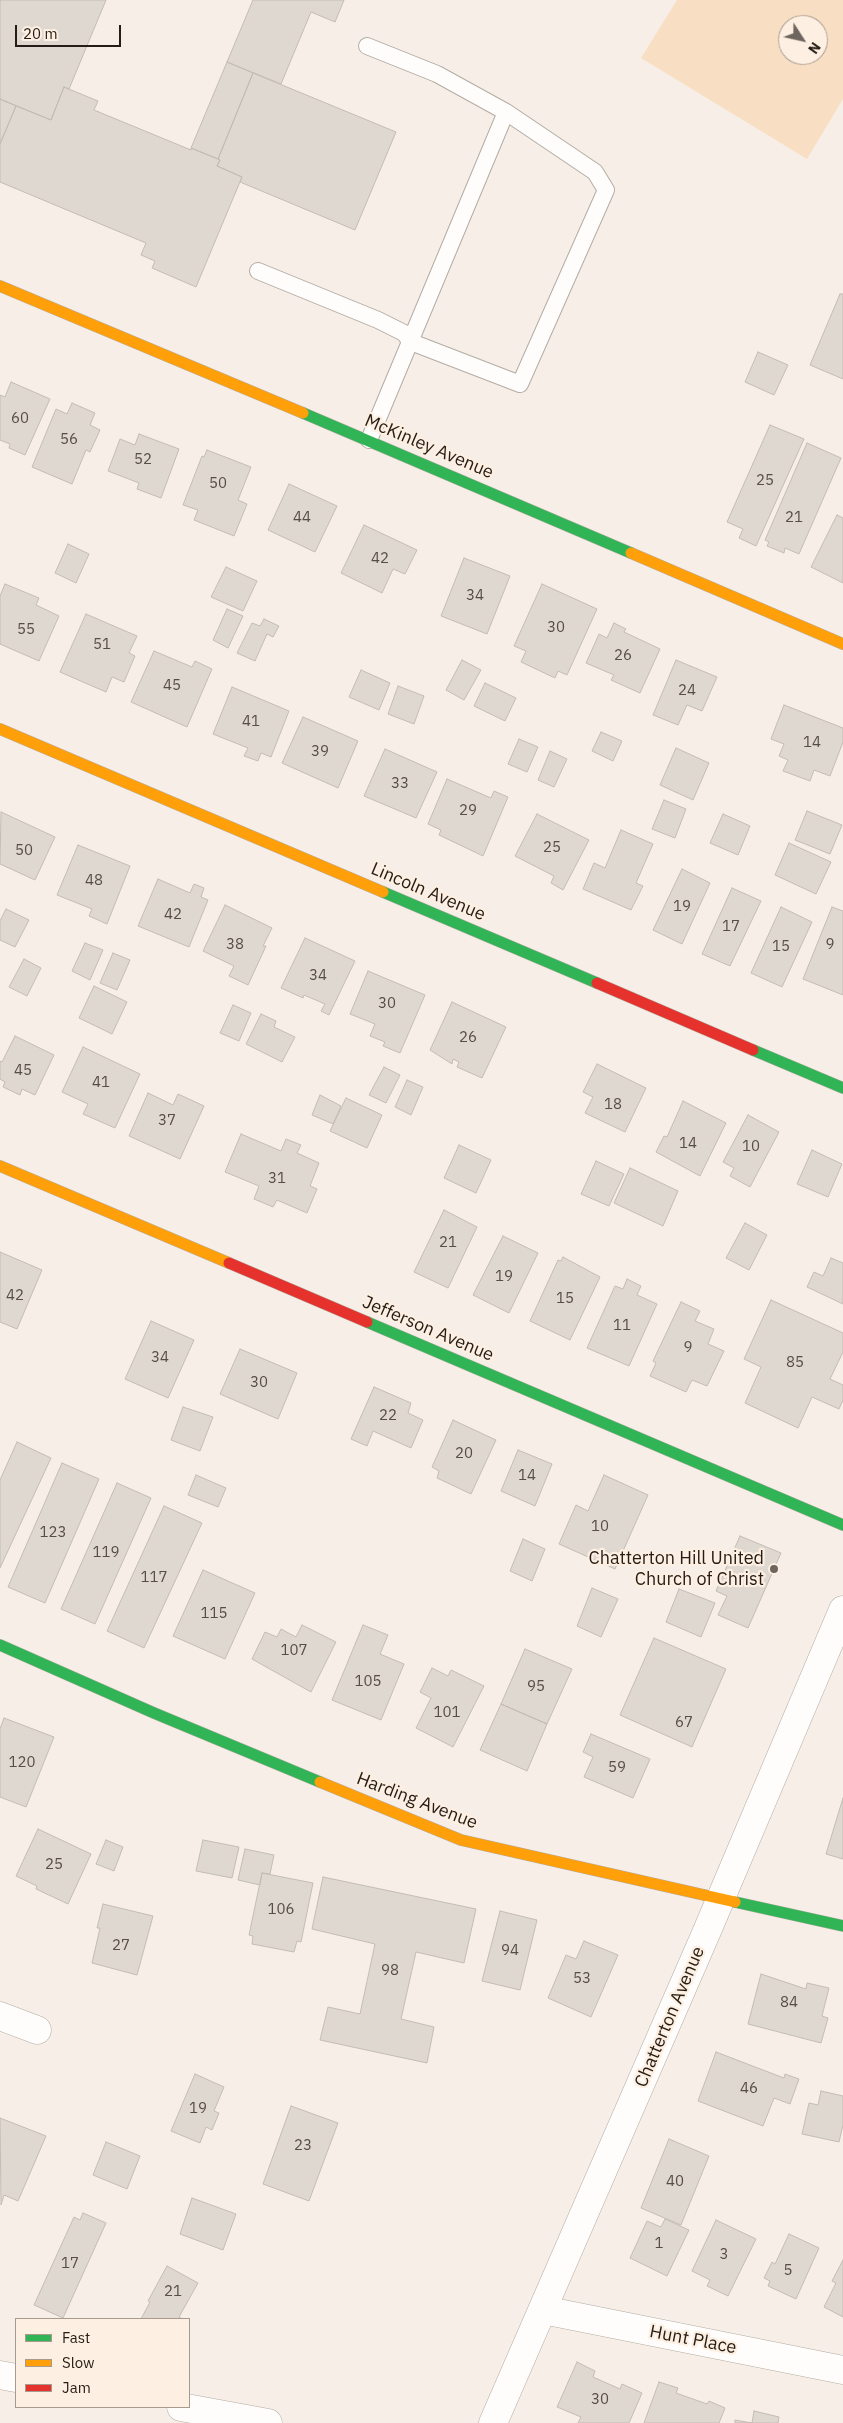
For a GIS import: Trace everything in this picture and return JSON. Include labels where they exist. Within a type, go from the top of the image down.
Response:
[{"type":"street","name":"McKinley Avenue","points":[[0,286],[369,440],[843,644]]},
{"type":"street","name":"Lincoln Avenue","points":[[0,729],[843,1088]]},
{"type":"street","name":"Jefferson Avenue","points":[[0,1166],[843,1525]]},
{"type":"street","name":"Chatterton Avenue","points":[[493,2423],[720,1900],[843,1610]]},
{"type":"street","name":"Harding Avenue","points":[[0,1645],[154,1713],[461,1840],[720,1900],[843,1926]]},
{"type":"street","points":[[0,2016],[37,2030]]},
{"type":"street","name":"Hunt Place","points":[[543,2310],[843,2370]]},
{"type":"street","points":[[0,2375],[15,2378]]},
{"type":"street","points":[[186,2408],[268,2423]]},
{"type":"lane","points":[[258,271],[378,320],[404,333],[412,342],[520,384],[606,190],[595,172],[506,112],[437,74],[367,46]]},
{"type":"lane","points":[[369,440],[412,342],[506,112]]},
{"type":"lane","points":[[179,2423],[181,2408]]},
{"type":"shaded area","points":[[677,0],[843,0],[843,99],[807,159],[641,58]]},
{"type":"building","points":[[0,0],[106,0],[69,89],[64,87],[51,120],[0,99]]},
{"type":"building","points":[[253,0],[344,0],[335,22],[311,12],[281,84],[227,62]]},
{"type":"building","points":[[227,62],[253,73],[218,159],[191,148]]},
{"type":"building","points":[[253,73],[396,132],[355,230],[240,182],[242,177],[217,166],[220,160],[218,159]]},
{"type":"building","points":[[64,87],[98,101],[94,110],[191,150],[191,148],[218,159],[220,160],[217,166],[242,177],[196,287],[152,268],[155,261],[141,255],[146,243],[0,182],[0,144],[16,106],[51,120]]},
{"type":"building","points":[[0,99],[16,106],[0,144]]},
{"type":"building","points":[[840,294],[843,294],[843,379],[810,365]]},
{"type":"building","points":[[758,352],[788,365],[774,395],[745,382]]},
{"type":"building","points":[[11,382],[50,399],[25,455],[9,448],[10,444],[0,440],[0,395],[5,397]]},
{"type":"building","points":[[72,403],[95,413],[90,425],[100,430],[90,452],[86,450],[72,484],[32,467],[56,409],[67,414]]},
{"type":"building","points":[[770,425],[804,439],[756,546],[739,538],[743,529],[727,522]]},
{"type":"building","points":[[139,434],[179,449],[161,498],[137,489],[139,483],[108,471],[120,439],[135,445]]},
{"type":"building","points":[[807,443],[841,458],[799,554],[785,548],[784,553],[767,546],[769,542],[765,540]]},
{"type":"building","points":[[207,450],[251,467],[238,500],[247,504],[234,536],[194,520],[198,510],[183,505],[202,456],[204,457]]},
{"type":"building","points":[[289,484],[337,506],[315,552],[268,530]]},
{"type":"building","points":[[837,515],[843,518],[843,583],[811,567]]},
{"type":"building","points":[[364,525],[417,550],[405,574],[393,569],[382,593],[341,573]]},
{"type":"building","points":[[68,544],[89,554],[76,583],[55,573]]},
{"type":"building","points":[[464,558],[510,576],[487,634],[441,616]]},
{"type":"building","points":[[226,567],[257,581],[243,611],[211,597]]},
{"type":"building","points":[[5,584],[39,598],[36,605],[59,616],[39,661],[0,644],[0,596]]},
{"type":"building","points":[[542,584],[597,609],[567,675],[558,671],[555,678],[521,662],[526,651],[514,646]]},
{"type":"building","points":[[227,609],[243,616],[228,648],[213,640]]},
{"type":"building","points":[[86,614],[137,636],[129,653],[135,656],[124,682],[112,677],[106,692],[60,672]]},
{"type":"building","points":[[264,619],[279,626],[273,637],[267,634],[255,661],[237,653],[252,623],[260,626]]},
{"type":"building","points":[[614,623],[626,629],[624,632],[660,649],[640,693],[611,680],[614,675],[586,663],[599,634],[607,638]]},
{"type":"building","points":[[154,651],[192,667],[195,661],[212,669],[187,727],[131,702]]},
{"type":"building","points":[[462,660],[481,670],[464,700],[446,690]]},
{"type":"building","points":[[676,660],[717,677],[702,711],[687,705],[678,725],[653,715]]},
{"type":"building","points":[[361,670],[390,683],[379,710],[349,697]]},
{"type":"building","points":[[485,683],[516,698],[505,721],[474,706]]},
{"type":"building","points":[[398,686],[424,696],[414,724],[388,714]]},
{"type":"building","points":[[232,687],[289,711],[271,757],[261,753],[258,761],[244,756],[248,748],[213,734]]},
{"type":"building","points":[[784,705],[843,728],[843,742],[830,776],[814,770],[810,781],[783,771],[788,760],[779,756],[784,744],[771,739]]},
{"type":"building","points":[[303,717],[358,741],[338,788],[282,763]]},
{"type":"building","points":[[601,732],[622,741],[613,761],[592,751]]},
{"type":"building","points":[[519,739],[538,747],[527,772],[508,764]]},
{"type":"building","points":[[676,748],[709,763],[693,800],[660,785]]},
{"type":"building","points":[[385,749],[437,772],[416,818],[364,796]]},
{"type":"building","points":[[550,751],[567,759],[554,787],[538,780]]},
{"type":"building","points":[[447,779],[491,798],[494,791],[508,797],[483,856],[439,835],[441,830],[428,824]]},
{"type":"building","points":[[664,800],[686,809],[675,838],[652,829]]},
{"type":"building","points":[[807,811],[842,825],[830,854],[795,840]]},
{"type":"building","points":[[1,812],[55,837],[35,880],[0,864]]},
{"type":"building","points":[[537,814],[589,840],[563,890],[551,883],[554,876],[515,856]]},
{"type":"building","points":[[723,814],[750,826],[738,855],[710,843]]},
{"type":"building","points":[[621,830],[653,844],[636,883],[643,886],[631,910],[583,889],[594,863],[605,868]]},
{"type":"building","points":[[789,843],[831,862],[816,894],[775,875]]},
{"type":"building","points":[[78,845],[130,866],[107,924],[89,916],[92,909],[57,895]]},
{"type":"building","points":[[682,869],[710,883],[682,944],[653,930]]},
{"type":"building","points":[[158,879],[190,893],[194,884],[204,888],[201,897],[208,900],[189,947],[138,926]]},
{"type":"building","points":[[732,888],[761,901],[730,966],[702,954]]},
{"type":"building","points":[[225,905],[272,928],[248,985],[229,976],[234,966],[203,951]]},
{"type":"building","points":[[781,907],[812,922],[782,987],[751,973]]},
{"type":"building","points":[[832,907],[843,911],[843,995],[803,979]]},
{"type":"building","points":[[6,909],[29,920],[15,947],[0,940],[0,921]]},
{"type":"building","points":[[305,938],[355,961],[329,1015],[321,1011],[325,1004],[304,995],[303,998],[281,988]]},
{"type":"building","points":[[85,943],[103,950],[90,980],[72,971]]},
{"type":"building","points":[[113,953],[130,960],[117,990],[100,983]]},
{"type":"building","points":[[24,959],[41,968],[27,996],[9,987]]},
{"type":"building","points":[[368,971],[425,995],[400,1053],[383,1046],[385,1042],[370,1036],[375,1024],[350,1014]]},
{"type":"building","points":[[94,986],[127,1002],[112,1034],[79,1018]]},
{"type":"building","points":[[452,1002],[506,1027],[482,1078],[457,1067],[459,1062],[453,1059],[452,1064],[430,1050]]},
{"type":"building","points":[[233,1005],[251,1013],[239,1041],[220,1033]]},
{"type":"building","points":[[261,1014],[276,1021],[274,1027],[295,1037],[282,1062],[246,1044]]},
{"type":"building","points":[[15,1036],[54,1055],[35,1095],[22,1089],[20,1095],[3,1087],[5,1082],[0,1079],[0,1061],[2,1062]]},
{"type":"building","points":[[83,1047],[140,1074],[115,1128],[83,1114],[88,1104],[62,1092]]},
{"type":"building","points":[[597,1064],[646,1088],[625,1132],[585,1113],[593,1097],[583,1092]]},
{"type":"building","points":[[384,1067],[400,1075],[386,1103],[369,1095]]},
{"type":"building","points":[[407,1080],[423,1087],[411,1115],[395,1107]]},
{"type":"building","points":[[148,1093],[173,1105],[178,1094],[204,1106],[180,1159],[129,1136]]},
{"type":"building","points":[[320,1095],[341,1106],[333,1124],[312,1115]]},
{"type":"building","points":[[346,1098],[382,1115],[367,1148],[330,1131]]},
{"type":"building","points":[[683,1101],[726,1123],[700,1176],[656,1152],[664,1136],[667,1137]]},
{"type":"building","points":[[748,1115],[779,1132],[750,1187],[730,1176],[734,1168],[723,1162]]},
{"type":"building","points":[[241,1134],[281,1151],[286,1139],[301,1145],[297,1153],[319,1163],[310,1186],[317,1189],[307,1213],[277,1200],[273,1207],[254,1199],[259,1186],[225,1172]]},
{"type":"building","points":[[459,1145],[491,1160],[476,1193],[444,1178]]},
{"type":"building","points":[[812,1150],[842,1164],[828,1197],[797,1184]]},
{"type":"building","points":[[596,1161],[624,1174],[609,1206],[581,1194]]},
{"type":"building","points":[[630,1168],[678,1191],[663,1226],[614,1203]]},
{"type":"building","points":[[444,1210],[477,1227],[448,1288],[414,1272]]},
{"type":"building","points":[[745,1223],[767,1235],[749,1270],[726,1258]]},
{"type":"building","points":[[503,1236],[538,1253],[509,1313],[473,1295]]},
{"type":"building","points":[[0,1252],[42,1270],[17,1329],[0,1322]]},
{"type":"building","points":[[563,1257],[600,1277],[570,1340],[530,1321],[558,1260],[561,1261]]},
{"type":"building","points":[[831,1258],[843,1263],[843,1304],[807,1287],[814,1272],[823,1276]]},
{"type":"building","points":[[627,1279],[641,1286],[637,1295],[657,1304],[629,1366],[587,1348],[615,1286],[623,1289]]},
{"type":"building","points":[[771,1300],[843,1333],[843,1352],[830,1379],[843,1385],[843,1400],[839,1409],[812,1397],[798,1428],[745,1403],[761,1367],[744,1359]]},
{"type":"building","points":[[681,1302],[700,1311],[695,1321],[714,1329],[708,1344],[724,1351],[707,1386],[692,1380],[686,1392],[650,1376],[656,1363],[653,1361]]},
{"type":"building","points":[[151,1321],[194,1340],[168,1398],[125,1379]]},
{"type":"building","points":[[240,1349],[297,1373],[278,1419],[220,1394]]},
{"type":"building","points":[[374,1387],[411,1403],[408,1413],[423,1420],[411,1448],[373,1431],[367,1446],[351,1439]]},
{"type":"building","points":[[183,1407],[213,1417],[200,1451],[171,1440]]},
{"type":"building","points":[[453,1420],[496,1440],[471,1494],[437,1478],[439,1471],[432,1467]]},
{"type":"building","points":[[17,1442],[51,1458],[0,1568],[0,1480]]},
{"type":"building","points":[[518,1450],[552,1464],[535,1506],[501,1491]]},
{"type":"building","points":[[62,1463],[99,1479],[45,1603],[8,1587]]},
{"type":"building","points":[[196,1475],[226,1488],[218,1507],[188,1495]]},
{"type":"building","points":[[604,1475],[648,1495],[615,1569],[559,1544],[576,1505],[588,1511]]},
{"type":"building","points":[[117,1483],[151,1498],[95,1624],[61,1609]]},
{"type":"building","points":[[164,1506],[202,1523],[144,1648],[107,1631]]},
{"type":"building","points":[[740,1536],[781,1553],[748,1628],[718,1615],[727,1596],[716,1591]]},
{"type":"building","points":[[523,1539],[545,1549],[532,1581],[510,1571]]},
{"type":"building","points":[[203,1570],[255,1593],[225,1659],[173,1636]]},
{"type":"building","points":[[592,1588],[618,1599],[601,1637],[577,1626]]},
{"type":"building","points":[[679,1589],[715,1603],[701,1637],[666,1622]]},
{"type":"building","points":[[302,1625],[336,1642],[311,1692],[252,1659],[265,1632],[277,1637],[281,1629],[296,1637]]},
{"type":"building","points":[[363,1625],[388,1635],[380,1654],[404,1664],[381,1720],[332,1700]]},
{"type":"building","points":[[654,1638],[726,1669],[692,1747],[620,1715]]},
{"type":"building","points":[[525,1649],[572,1669],[547,1724],[501,1704]]},
{"type":"building","points":[[432,1668],[448,1676],[451,1670],[484,1686],[453,1747],[416,1728],[431,1698],[420,1692]]},
{"type":"building","points":[[501,1704],[547,1724],[527,1771],[480,1750]]},
{"type":"building","points":[[4,1718],[54,1737],[26,1807],[0,1797],[0,1729]]},
{"type":"building","points":[[591,1734],[650,1759],[633,1798],[584,1777],[593,1757],[583,1752]]},
{"type":"building","points":[[843,1798],[843,1859],[826,1854]]},
{"type":"building","points":[[38,1829],[91,1854],[68,1904],[36,1889],[37,1886],[16,1876]]},
{"type":"building","points":[[106,1840],[123,1847],[114,1871],[96,1864]]},
{"type":"building","points":[[203,1840],[239,1847],[232,1878],[196,1871]]},
{"type":"building","points":[[245,1849],[274,1855],[270,1874],[262,1873],[260,1885],[238,1880]]},
{"type":"building","points":[[262,1873],[313,1883],[301,1942],[297,1941],[294,1952],[252,1944],[253,1936],[249,1935]]},
{"type":"building","points":[[323,1877],[476,1909],[464,1963],[416,1952],[401,2019],[434,2027],[427,2063],[320,2040],[328,2007],[360,2014],[375,1944],[312,1929]]},
{"type":"building","points":[[103,1904],[153,1916],[137,1975],[92,1963]]},
{"type":"building","points":[[500,1911],[537,1920],[520,1990],[482,1981]]},
{"type":"building","points":[[584,1941],[618,1955],[591,2017],[548,1998],[566,1955],[576,1959]]},
{"type":"building","points":[[761,1974],[806,1989],[807,1983],[829,1988],[822,2016],[828,2018],[821,2043],[748,2024]]},
{"type":"building","points":[[716,2052],[784,2078],[785,2074],[799,2079],[790,2104],[774,2098],[763,2126],[698,2101]]},
{"type":"building","points":[[195,2074],[224,2087],[214,2111],[219,2113],[212,2130],[206,2127],[200,2143],[171,2131]]},
{"type":"building","points":[[821,2091],[843,2096],[843,2125],[839,2142],[802,2134],[809,2103],[818,2105]]},
{"type":"building","points":[[291,2106],[338,2123],[309,2201],[263,2184]]},
{"type":"building","points":[[0,2118],[46,2136],[18,2201],[4,2195],[1,2205]]},
{"type":"building","points":[[669,2139],[709,2156],[681,2225],[641,2208]]},
{"type":"building","points":[[106,2142],[140,2156],[127,2189],[93,2175]]},
{"type":"building","points":[[192,2198],[236,2214],[223,2250],[180,2234]]},
{"type":"building","points":[[83,2213],[106,2223],[63,2318],[34,2305],[74,2217],[80,2220]]},
{"type":"building","points":[[665,2219],[689,2230],[667,2276],[630,2258],[647,2221],[661,2227]]},
{"type":"building","points":[[716,2220],[756,2239],[728,2296],[707,2286],[710,2280],[692,2271]]},
{"type":"building","points":[[789,2234],[819,2248],[796,2299],[768,2286],[770,2281],[764,2278],[772,2262],[775,2264]]},
{"type":"building","points":[[843,2260],[843,2317],[824,2307],[836,2283],[832,2281]]},
{"type":"building","points":[[167,2266],[198,2283],[179,2317],[181,2318],[142,2318],[150,2302],[148,2301]]},
{"type":"building","points":[[577,2362],[595,2371],[593,2377],[620,2389],[622,2384],[642,2393],[629,2423],[578,2423],[581,2417],[557,2407]]},
{"type":"building","points":[[659,2382],[678,2388],[676,2393],[707,2404],[709,2401],[725,2408],[719,2423],[644,2423]]},
{"type":"building","points":[[754,2411],[779,2417],[778,2423],[752,2423]]},
{"type":"building","points":[[735,2420],[752,2423],[735,2423]]},
{"type":"traffic: fast","points":[[303,413],[631,553]]},
{"type":"traffic: fast","points":[[383,892],[597,983]]},
{"type":"traffic: fast","points":[[753,1050],[843,1088]]},
{"type":"traffic: fast","points":[[367,1322],[843,1525]]},
{"type":"traffic: fast","points":[[0,1645],[154,1713],[320,1782]]},
{"type":"traffic: fast","points":[[735,1902],[843,1926]]},
{"type":"traffic: slow","points":[[0,286],[303,413]]},
{"type":"traffic: slow","points":[[631,553],[843,644]]},
{"type":"traffic: slow","points":[[0,729],[383,892]]},
{"type":"traffic: slow","points":[[0,1166],[229,1263]]},
{"type":"traffic: slow","points":[[320,1782],[461,1840],[735,1902]]},
{"type":"traffic: jam","points":[[597,983],[753,1050]]},
{"type":"traffic: jam","points":[[229,1263],[367,1322]]},
{"type":"place","name":"Chatterton Hill United Church of Christ","points":[[774,1569]]}]
